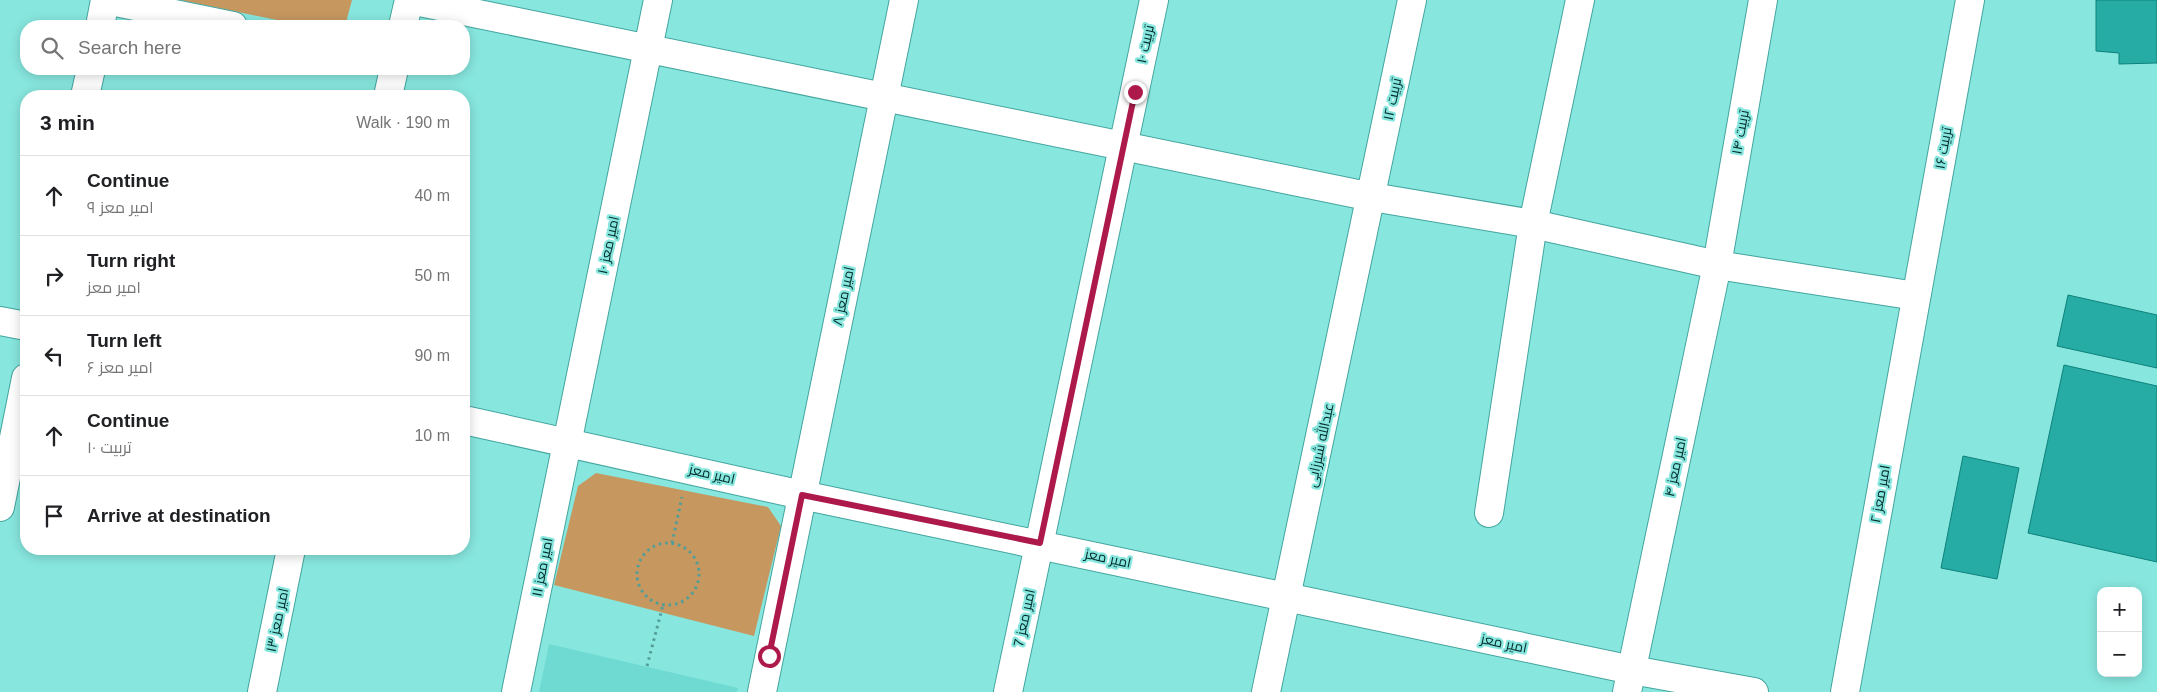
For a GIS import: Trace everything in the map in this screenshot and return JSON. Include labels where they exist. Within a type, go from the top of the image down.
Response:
[{"type":"street","points":[[101,20],[106,0],[204,20]]},
{"type":"street","points":[[404,20],[409,0],[1372,197],[1533,224],[1717,265],[1916,296]]},
{"type":"street","name":"امیر معز ۱۰","points":[[567,442],[658,0]]},
{"type":"street","name":"امیر معز ۸","points":[[762,692],[904,0]]},
{"type":"street","name":"تربیت ۱۰","points":[[1040,543],[1154,0]]},
{"type":"street","name":"تربیت ۱۲","points":[[1372,197],[1412,0]]},
{"type":"street","points":[[1489,513],[1533,224],[1580,0]]},
{"type":"street","name":"تربیت ۱۴","points":[[1717,265],[1763,0]]},
{"type":"street","name":"تربیت ۱۶","points":[[1916,296],[1970,0]]},
{"type":"street","points":[[86,90],[90,75]]},
{"type":"street","points":[[389,90],[393,75]]},
{"type":"street","name":"عبدالله شیرزایی","points":[[1266,692],[1372,197]]},
{"type":"street","name":"امیر معز ۴","points":[[1630,681],[1717,265]]},
{"type":"street","name":"امیر معز ۲","points":[[1845,692],[1916,296]]},
{"type":"street","points":[[0,321],[20,325]]},
{"type":"street","points":[[0,508],[20,408]]},
{"type":"street","name":"امیر معز","points":[[470,421],[802,495],[1288,596],[1630,681],[1754,692]]},
{"type":"street","name":"امیر معز ۱۱","points":[[516,692],[567,442]]},
{"type":"street","name":"امیر معز 7","points":[[1008,692],[1040,543]]},
{"type":"street","name":"امیر معز ۱۳","points":[[262,692],[290,555]]},
{"type":"path","points":[[672,543],[683,490]]},
{"type":"path","points":[[662,543],[672,543],[683,546],[694,557],[700,572],[699,582],[695,592],[688,599],[679,604],[664,605],[650,599],[643,592],[638,583],[637,572],[645,554],[653,547],[662,543]]},
{"type":"path","points":[[647,666],[664,605]]},
{"type":"shaded area","points":[[180,0],[352,0],[347,20],[277,20]]},
{"type":"shaded area","points":[[596,473],[768,507],[781,526],[754,636],[554,585],[578,486]]},
{"type":"shaded area","points":[[549,644],[738,688],[737,692],[539,692]]},
{"type":"building","points":[[2096,0],[2157,0],[2157,63],[2119,64],[2119,53],[2096,51]]},
{"type":"building","points":[[2068,295],[2157,315],[2157,368],[2057,346]]},
{"type":"building","points":[[2064,365],[2157,386],[2157,562],[2028,533]]},
{"type":"building","points":[[1963,456],[2019,468],[1997,579],[1941,568]]},
{"type":"route","points":[[769,656],[802,495],[1040,543],[1135,92]]}]
